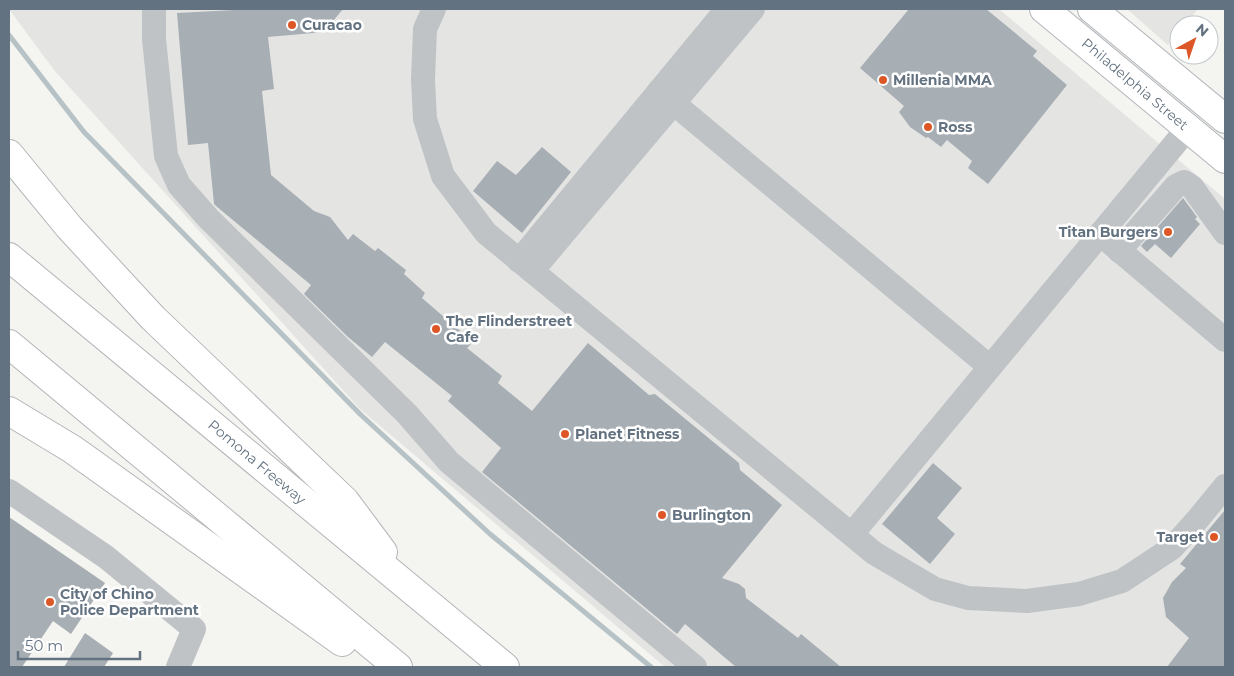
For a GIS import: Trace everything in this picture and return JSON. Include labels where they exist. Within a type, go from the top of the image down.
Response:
[{"type":"main road","name":"Philadelphia Street","points":[[1044,9],[1225,159]]},
{"type":"main road","points":[[1094,9],[1225,119]]},
{"type":"main road","points":[[1188,128],[1194,122],[1203,120],[1225,126]]},
{"type":"main road","points":[[9,154],[69,227],[153,318],[345,501],[407,586]]},
{"type":"main road","name":"Pomona Freeway","points":[[9,257],[505,667]]},
{"type":"main road","points":[[9,344],[398,667]]},
{"type":"main road","points":[[9,410],[72,449],[377,667]]},
{"type":"lane","points":[[154,9],[154,40],[162,131],[166,156],[179,185],[208,218],[407,414],[448,462],[695,667]]},
{"type":"lane","points":[[434,9],[426,29],[423,80],[425,119],[443,176],[486,233],[874,553],[935,588],[968,598],[1027,601],[1079,594],[1122,581],[1172,548],[1225,486]]},
{"type":"lane","points":[[526,266],[666,97],[727,9]]},
{"type":"lane","points":[[666,97],[753,9]]},
{"type":"lane","points":[[666,97],[990,367]]},
{"type":"lane","points":[[852,534],[1188,128]]},
{"type":"lane","points":[[1119,251],[1176,186],[1184,182],[1192,187],[1225,233]]},
{"type":"lane","points":[[1100,234],[1225,340]]},
{"type":"lane","points":[[9,491],[106,557],[194,629],[178,667]]},
{"type":"shaded area","points":[[9,9],[999,9],[1225,199],[1225,667],[665,667],[360,409],[54,70]]},
{"type":"shaded area","points":[[1127,9],[1198,9],[1193,15],[1169,15],[1168,45]]},
{"type":"building","points":[[253,9],[343,9],[324,32],[268,37],[274,89],[262,91],[271,175],[314,211],[330,217],[348,240],[353,234],[375,251],[378,248],[406,270],[404,274],[425,293],[422,298],[473,342],[467,348],[502,376],[498,383],[532,411],[588,343],[649,395],[655,394],[739,463],[740,470],[782,505],[722,578],[739,584],[745,589],[746,598],[798,638],[801,634],[841,667],[736,667],[685,624],[677,634],[482,472],[501,448],[448,401],[452,396],[385,342],[372,357],[348,337],[304,294],[311,285],[214,204],[208,143],[188,145],[177,13]]},
{"type":"building","points":[[909,9],[986,9],[1037,51],[1033,56],[1067,85],[988,184],[968,168],[972,161],[947,140],[941,147],[910,127],[899,112],[904,106],[860,68]]},
{"type":"building","points":[[542,147],[571,172],[522,233],[473,191],[497,161],[516,175]]},
{"type":"building","name":"Titan Burgers","points":[[1183,198],[1200,224],[1171,258],[1155,244],[1147,252],[1141,246]]},
{"type":"building","points":[[933,463],[962,488],[937,518],[955,534],[930,564],[882,524]]},
{"type":"building","points":[[1225,510],[1225,667],[1167,667],[1189,638],[1166,617],[1163,598],[1172,582],[1186,568],[1180,564]]},
{"type":"building","name":"City of Chino Police Department","points":[[9,517],[105,583],[71,634],[53,621],[22,667],[9,667]]},
{"type":"building","points":[[85,633],[113,653],[104,667],[64,667]]},
{"type":"waterway","points":[[9,35],[84,132],[360,414],[490,534],[651,667]]},
{"type":"place","name":"Curacao","points":[[292,25]]},
{"type":"place","name":"Millenia MMA","points":[[883,80]]},
{"type":"place","name":"Ross","points":[[928,127]]},
{"type":"place","name":"Titan Burgers","points":[[1168,232]]},
{"type":"place","name":"The Flinderstreet Cafe","points":[[436,329]]},
{"type":"place","name":"Planet Fitness","points":[[565,434]]},
{"type":"place","name":"Burlington","points":[[662,515]]},
{"type":"place","name":"Target","points":[[1214,537]]},
{"type":"place","name":"City of Chino Police Department","points":[[50,602]]}]
